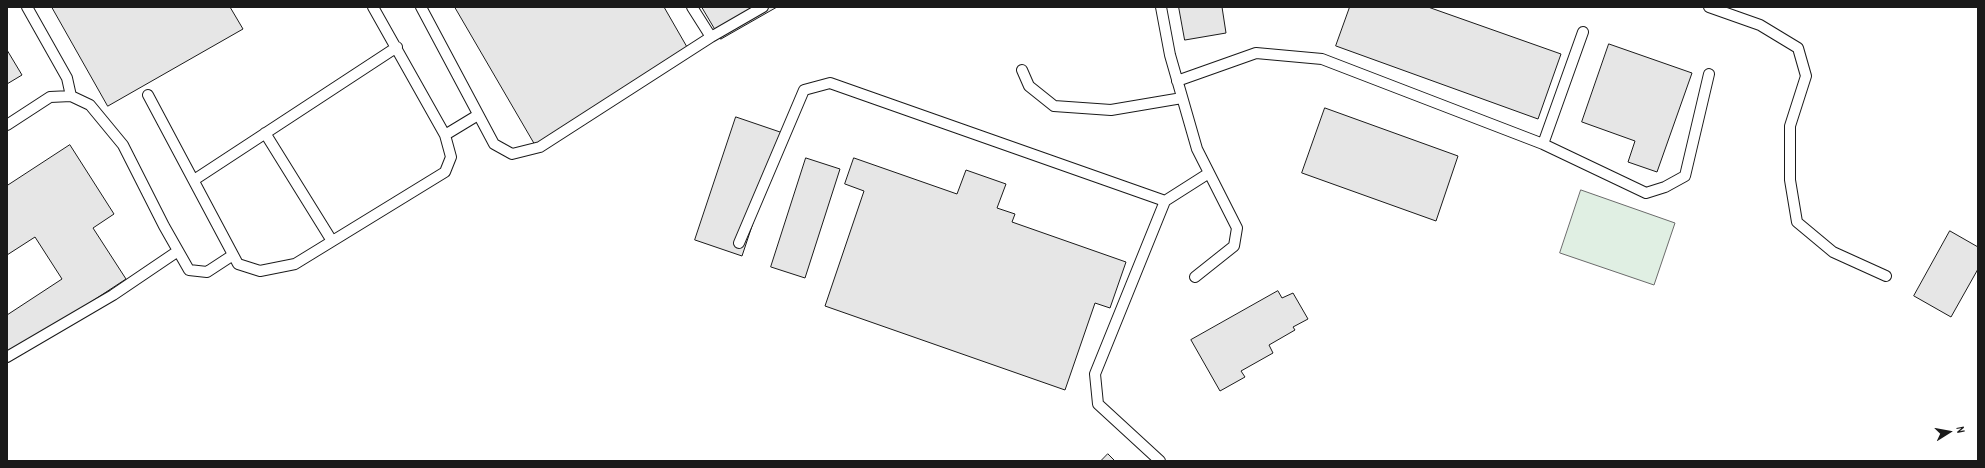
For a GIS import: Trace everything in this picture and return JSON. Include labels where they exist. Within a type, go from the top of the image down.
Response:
[{"type":"lane","points":[[27,7],[67,78],[71,96]]},
{"type":"lane","points":[[148,94],[238,264],[260,271],[295,264],[445,172],[451,157],[445,135],[373,7]]},
{"type":"lane","points":[[421,7],[494,144],[512,154],[540,147],[711,37],[763,7]]},
{"type":"lane","points":[[692,7],[711,37]]},
{"type":"lane","points":[[1161,7],[1170,55],[1197,149],[1237,228],[1234,246],[1195,277]]},
{"type":"lane","points":[[1709,7],[1760,25],[1798,48],[1806,76],[1790,126],[1790,180],[1797,222],[1833,252],[1886,276]]},
{"type":"lane","points":[[1543,144],[1583,32]]},
{"type":"lane","points":[[194,180],[396,47]]},
{"type":"lane","points":[[1178,81],[1256,53],[1322,59],[1543,144],[1646,193],[1665,187],[1685,176],[1709,74]]},
{"type":"lane","points":[[1022,70],[1028,86],[1054,106],[1111,110],[1182,98]]},
{"type":"lane","points":[[739,243],[804,90],[830,83],[1165,201]]},
{"type":"lane","points":[[7,125],[50,97],[71,96],[90,105],[123,145],[189,270],[207,272],[233,255]]},
{"type":"lane","points":[[445,135],[478,115]]},
{"type":"lane","points":[[265,133],[332,241]]},
{"type":"lane","points":[[1160,461],[1098,404],[1095,374],[1165,201],[1209,173]]},
{"type":"lane","points":[[7,357],[113,295],[178,251]]},
{"type":"green space","points":[[1581,190],[1675,223],[1654,285],[1560,253]]},
{"type":"building","points":[[52,7],[230,7],[243,29],[108,106]]},
{"type":"building","points":[[455,7],[664,7],[691,54],[536,146]]},
{"type":"building","points":[[702,7],[777,7],[721,39]]},
{"type":"building","points":[[1179,7],[1222,7],[1226,33],[1185,40]]},
{"type":"building","points":[[1350,7],[1428,7],[1561,54],[1538,119],[1336,46]]},
{"type":"building","points":[[1609,44],[1692,73],[1657,172],[1628,162],[1635,141],[1582,122]]},
{"type":"building","points":[[7,50],[22,75],[7,84]]},
{"type":"building","points":[[1325,108],[1458,156],[1436,221],[1302,173]]},
{"type":"building","points":[[736,117],[783,133],[742,256],[695,240]]},
{"type":"building","points":[[70,145],[114,214],[93,228],[126,279],[7,357],[7,315],[62,279],[35,237],[7,255],[7,186]]},
{"type":"building","points":[[806,158],[840,169],[805,278],[771,267]]},
{"type":"building","points":[[854,158],[957,194],[966,170],[1006,184],[997,208],[1015,214],[1012,222],[1126,262],[1110,308],[1095,303],[1065,390],[825,306],[864,191],[845,184]]},
{"type":"building","points":[[1950,231],[1978,247],[1978,269],[1951,317],[1914,296]]},
{"type":"building","points":[[1278,291],[1282,298],[1293,293],[1308,319],[1293,327],[1295,330],[1269,345],[1273,353],[1241,371],[1245,377],[1220,391],[1191,340]]},
{"type":"building","points":[[1108,454],[1115,461],[1101,461]]}]
